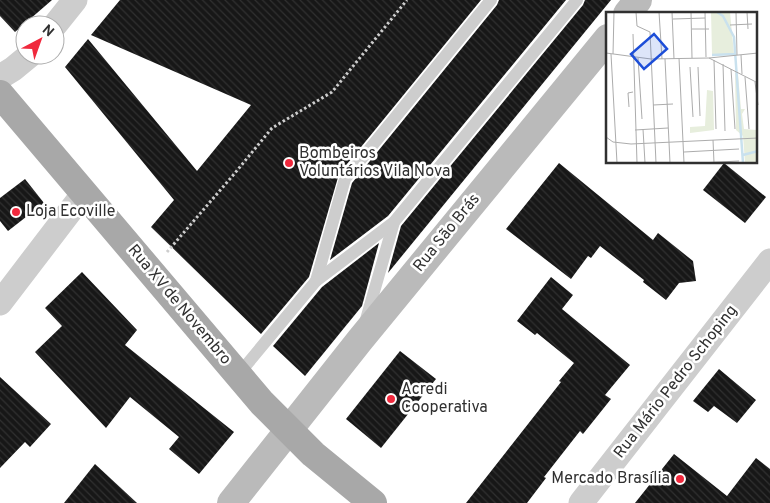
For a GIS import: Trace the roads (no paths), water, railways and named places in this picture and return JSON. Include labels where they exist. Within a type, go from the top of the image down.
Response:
[{"type":"main road","name":"Rua XV de Novembro","points":[[0,94],[238,375],[288,430],[313,454],[373,503]]},
{"type":"street","points":[[63,15],[76,0]]},
{"type":"street","points":[[629,12],[638,0]]},
{"type":"street","name":"Rua São Brás","points":[[231,503],[360,340],[606,40]]},
{"type":"street","points":[[0,77],[19,65]]},
{"type":"street","points":[[0,303],[84,193]]},
{"type":"street","name":"Rua Mário Pedro Schoping","points":[[581,503],[770,261]]},
{"type":"lane","points":[[316,281],[346,179],[491,0]]},
{"type":"lane","points":[[238,375],[316,281],[394,222],[576,0]]},
{"type":"lane","points":[[360,340],[394,222]]},
{"type":"place","name":"Bombeiros Voluntários Vila Nova","points":[[289,163]]},
{"type":"place","name":"Loja Ecoville","points":[[16,212]]},
{"type":"place","name":"Acredi Cooperativa","points":[[391,399]]},
{"type":"place","name":"Mercado Brasília","points":[[680,479]]}]
